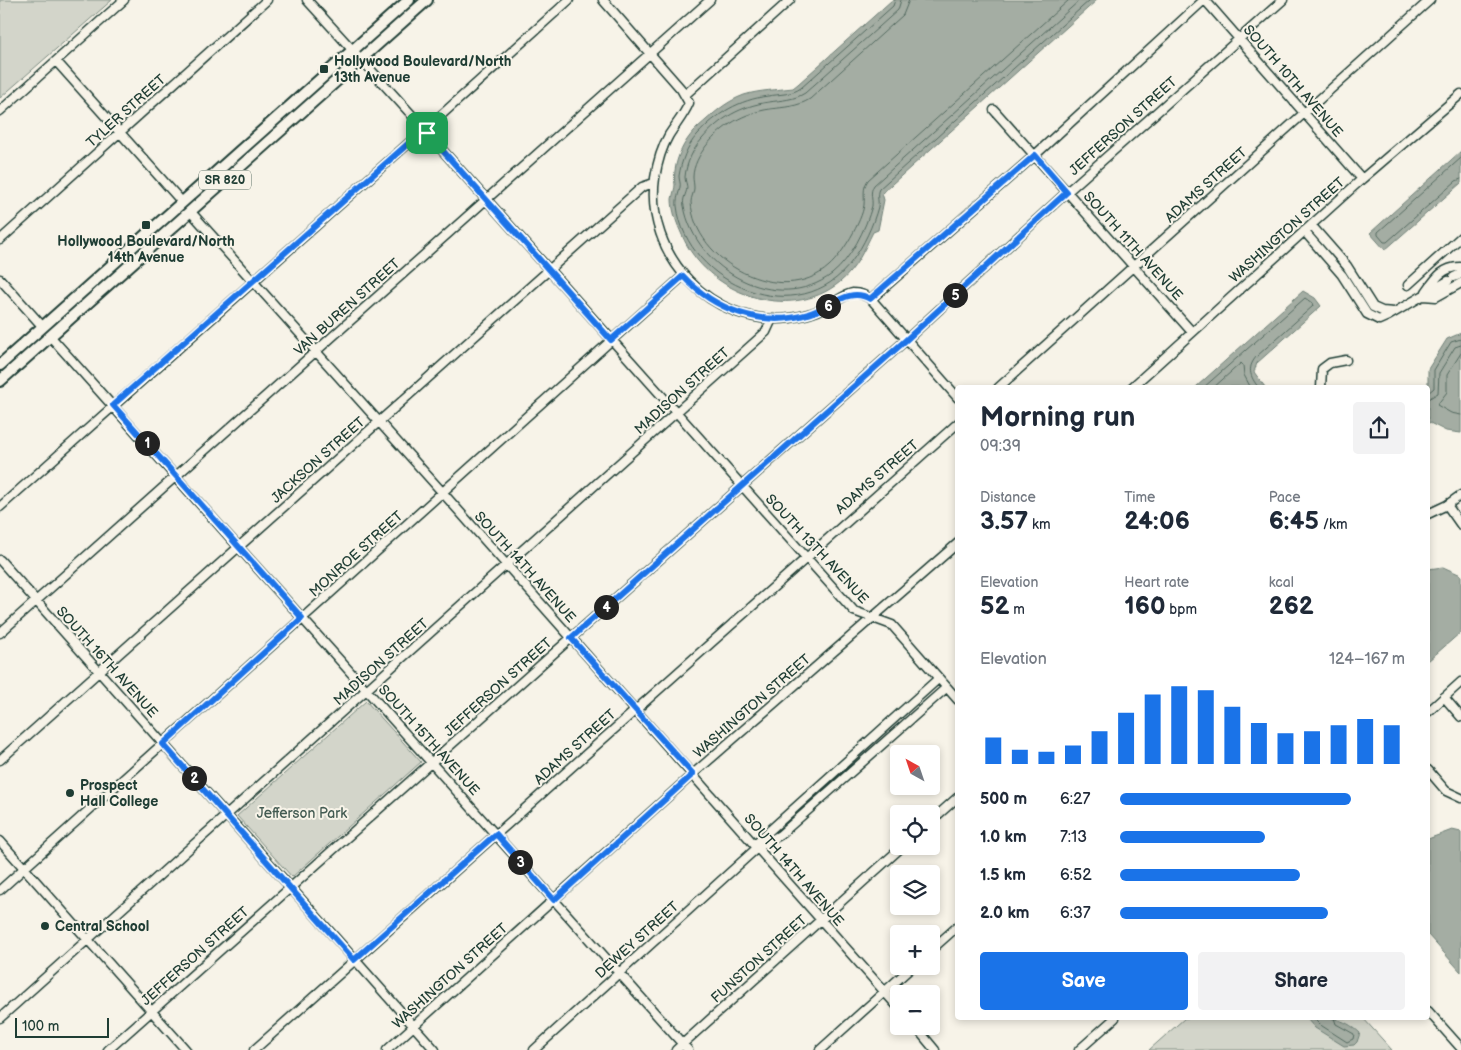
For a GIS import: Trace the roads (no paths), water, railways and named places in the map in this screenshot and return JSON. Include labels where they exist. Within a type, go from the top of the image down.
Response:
[{"type":"main road","name":"SR 820","points":[[0,365],[409,0]]},
{"type":"main road","name":"SR 820","points":[[0,381],[427,0]]},
{"type":"main road","points":[[50,336],[69,305]]},
{"type":"main road","points":[[24,360],[43,327]]},
{"type":"street","points":[[0,111],[124,0]]},
{"type":"street","name":"TYLER STREET","points":[[0,240],[267,0]]},
{"type":"street","name":"SOUTH 13TH AVENUE","points":[[307,0],[854,611],[892,625],[955,697]]},
{"type":"street","points":[[0,507],[569,0]]},
{"type":"street","points":[[603,0],[650,53],[685,95],[689,103],[684,114],[667,138],[654,182],[653,196],[656,222],[667,249],[683,276],[718,304],[753,316],[772,319],[807,315],[851,293],[862,294],[870,299],[955,395]]},
{"type":"street","name":"VAN BUREN STREET","points":[[0,633],[710,0]]},
{"type":"street","points":[[685,95],[790,0]]},
{"type":"street","points":[[870,299],[1035,155],[1205,0]]},
{"type":"street","name":"SOUTH 10TH AVENUE","points":[[1205,0],[1362,179]]},
{"type":"street","name":"JEFFERSON STREET","points":[[108,1050],[906,340],[1067,192],[1283,0]]},
{"type":"street","name":"ADAMS STREET","points":[[1001,385],[1430,0]]},
{"type":"street","points":[[56,61],[182,202]]},
{"type":"street","name":"WASHINGTON STREET","points":[[1133,385],[1362,179],[1461,94]]},
{"type":"street","name":"SOUTH 11TH AVENUE","points":[[994,110],[1192,332]]},
{"type":"street","name":"JACKSON STREET","points":[[0,760],[642,186],[654,182]]},
{"type":"street","name":"SOUTH 14TH AVENUE","points":[[190,211],[636,709],[890,998]]},
{"type":"street","points":[[1308,228],[1367,314],[1380,320],[1456,279]]},
{"type":"street","points":[[1408,285],[1461,237]]},
{"type":"street","points":[[1424,296],[1442,272],[1454,267],[1461,267]]},
{"type":"street","name":"MONROE STREET","points":[[0,890],[683,276]]},
{"type":"street","points":[[0,279],[43,327]]},
{"type":"street","points":[[1424,296],[1436,297],[1456,279]]},
{"type":"street","name":"MADISON STREET","points":[[0,1018],[228,816],[766,332],[772,319]]},
{"type":"street","name":"SOUTH 15TH AVENUE","points":[[50,336],[686,1047]]},
{"type":"street","points":[[1320,385],[1322,369],[1330,363],[1346,360]]},
{"type":"street","name":"ADAMS STREET","points":[[254,1050],[805,557],[955,426]]},
{"type":"street","points":[[1430,513],[1447,505],[1461,495]]},
{"type":"street","points":[[1447,505],[1461,525]]},
{"type":"street","name":"WASHINGTON STREET","points":[[387,1050],[693,774],[955,546]]},
{"type":"street","name":"SOUTH 16TH AVENUE","points":[[0,560],[435,1050]]},
{"type":"street","name":"DEWEY STREET","points":[[757,848],[758,842],[938,678]]},
{"type":"street","points":[[1430,710],[1461,682]]},
{"type":"street","name":"DEWEY STREET","points":[[534,1050],[757,848],[780,835],[946,688]]},
{"type":"street","points":[[1444,697],[1461,716]]},
{"type":"street","points":[[1430,772],[1446,791],[1461,798]]},
{"type":"street","points":[[940,813],[955,800]]},
{"type":"street","points":[[0,841],[186,1050]]},
{"type":"street","name":"FUNSTON STREET","points":[[676,1050],[686,1047],[893,855]]},
{"type":"street","points":[[940,942],[955,929]]},
{"type":"street","points":[[820,1050],[903,975]]},
{"type":"street","points":[[1430,1013],[1461,1048]]},
{"type":"street","points":[[1079,1050],[1113,1020]]},
{"type":"street","points":[[922,1035],[935,1050]]},
{"type":"water","points":[[892,0],[1097,0],[882,193],[884,200],[878,230],[873,232],[855,265],[840,282],[820,294],[797,301],[774,301],[751,296],[729,286],[710,273],[694,255],[682,235],[675,217],[672,199],[675,186],[675,169],[683,146],[698,127],[731,101],[750,93],[793,88]]},
{"type":"water","points":[[1461,151],[1461,183],[1385,250],[1370,233]]},
{"type":"water","points":[[1303,291],[1315,298],[1321,306],[1257,363],[1254,372],[1264,385],[1198,385]]},
{"type":"water","points":[[1461,333],[1461,433],[1446,431],[1430,423],[1428,369],[1447,339]]},
{"type":"water","points":[[1443,567],[1461,575],[1461,632],[1430,659],[1430,569]]},
{"type":"water","points":[[1452,830],[1461,832],[1461,972],[1430,937],[1430,838]]},
{"type":"water","points":[[1308,1020],[1338,1020],[1360,1033],[1354,1045],[1344,1046],[1315,1028]]},
{"type":"place","name":"Hollywood Boulevard/North 13th Avenue","points":[[324,69]]},
{"type":"place","name":"Hollywood Boulevard/North 14th Avenue","points":[[146,225]]},
{"type":"place","name":"Prospect Hall College","points":[[70,793]]},
{"type":"place","name":"Central School","points":[[45,926]]},
{"type":"park label","name":"Jefferson Park","points":[[302,813]]}]
